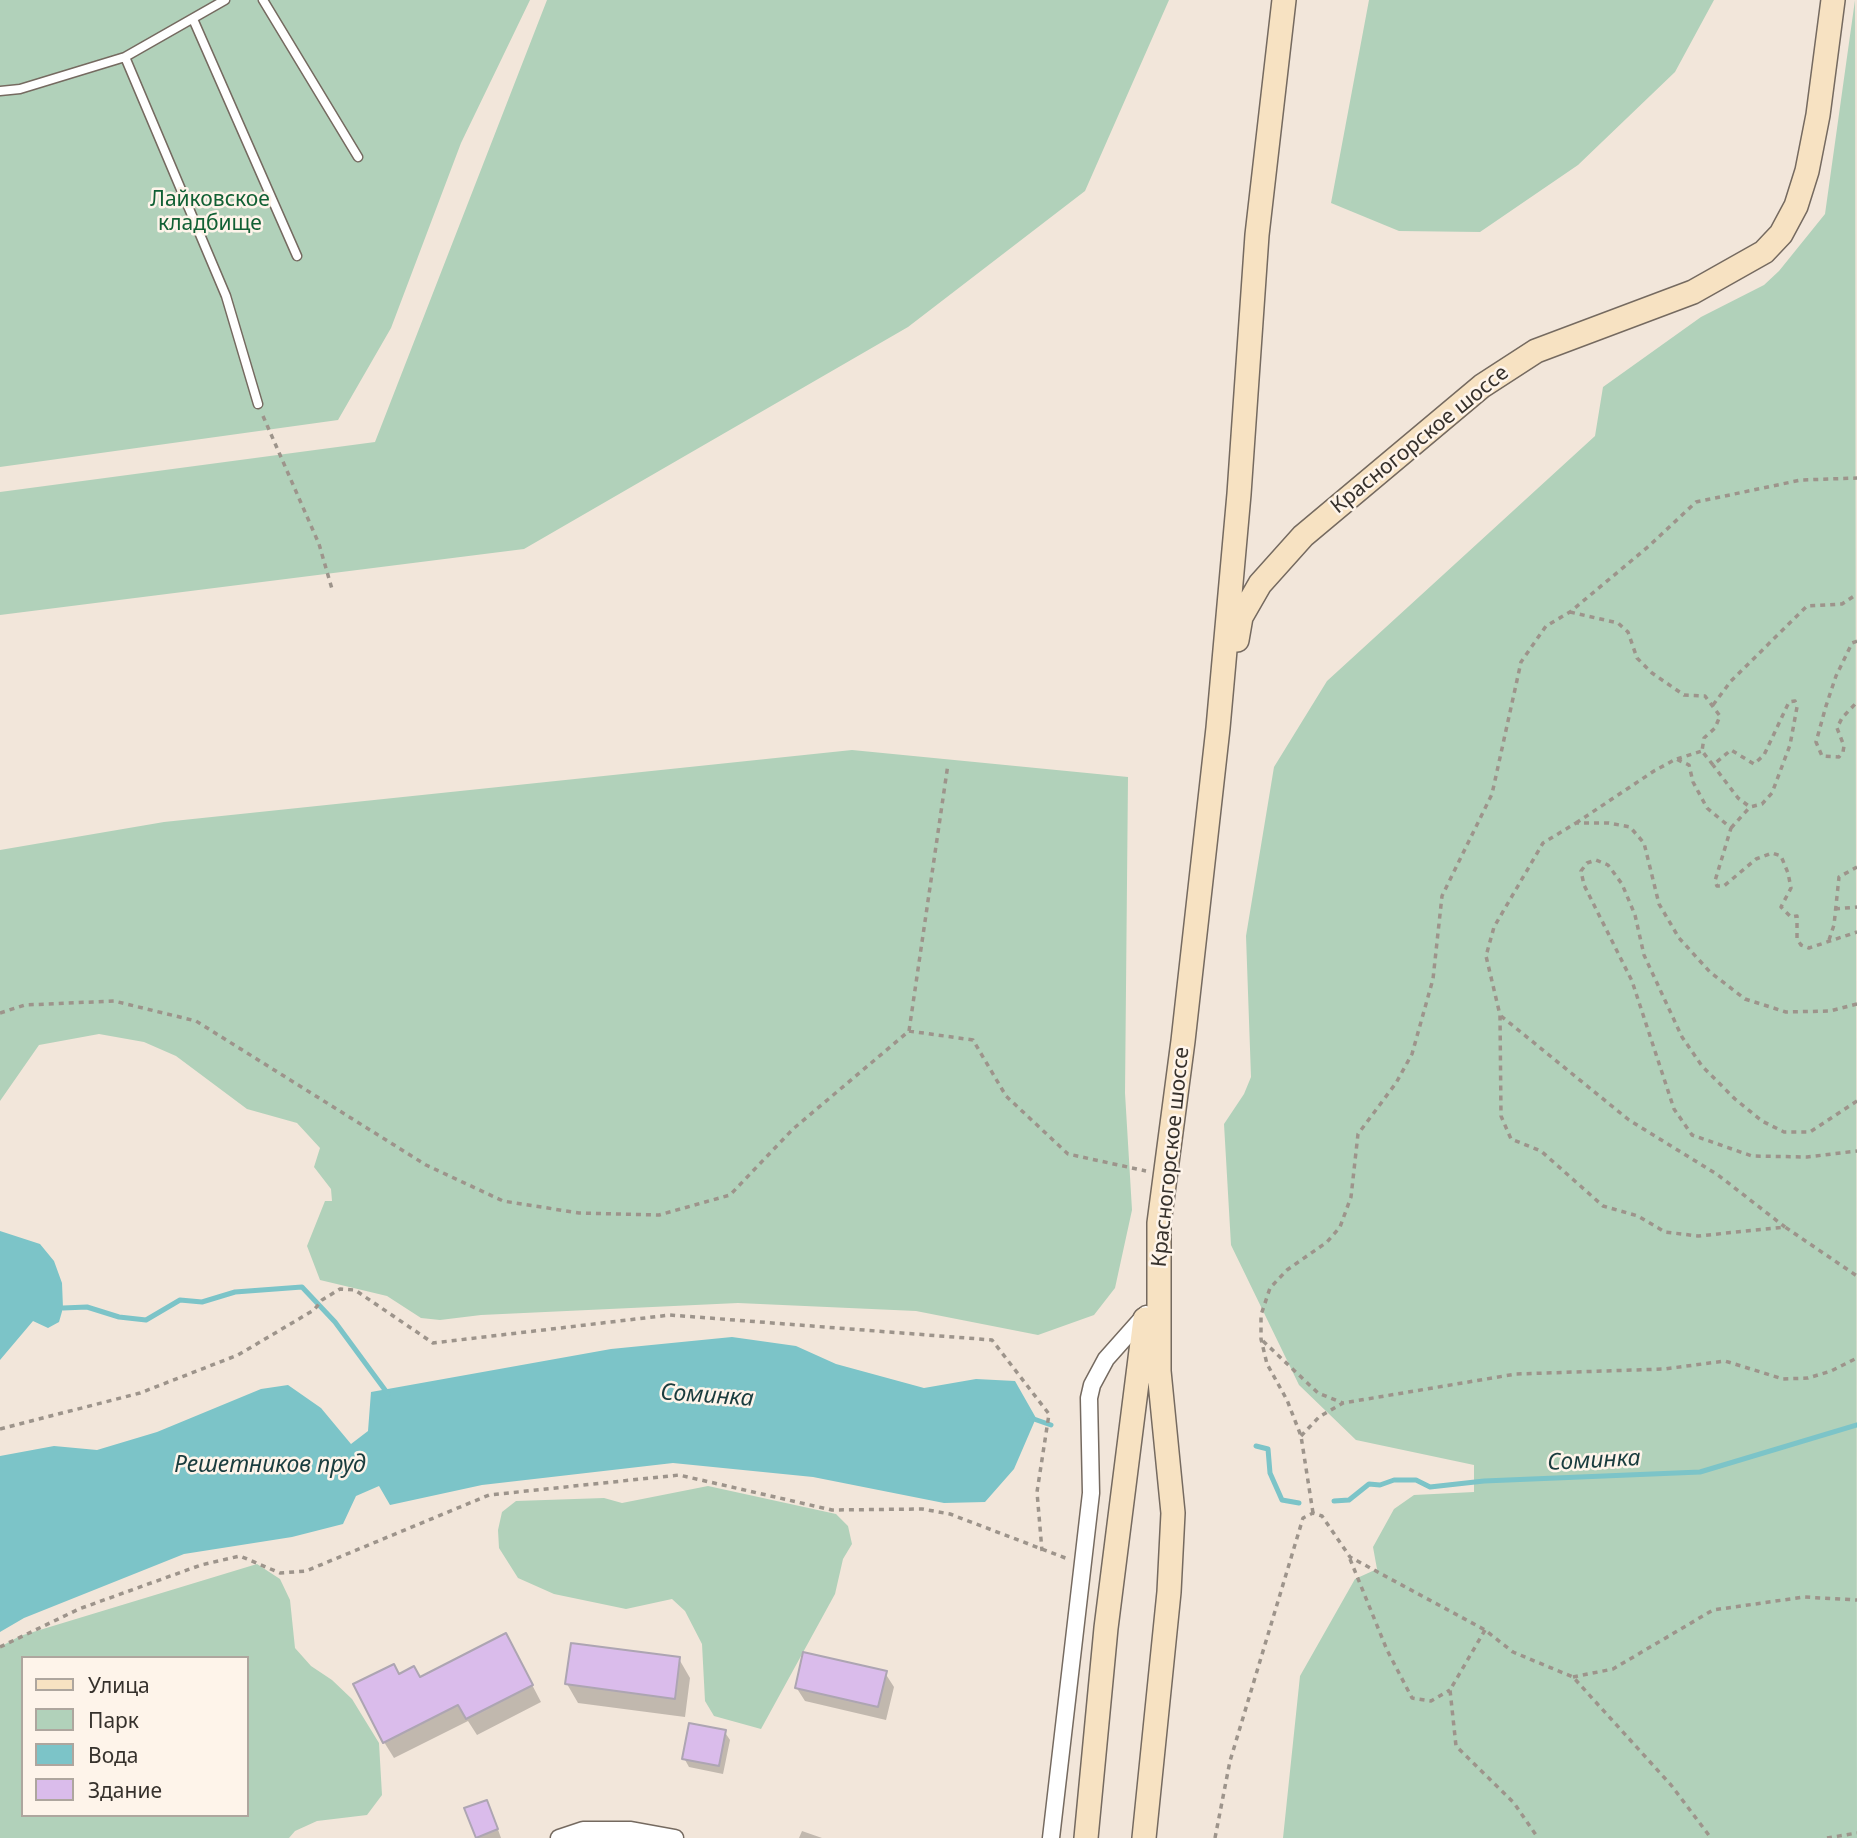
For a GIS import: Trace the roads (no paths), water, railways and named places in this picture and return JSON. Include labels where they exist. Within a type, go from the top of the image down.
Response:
[{"type":"main road","name":"Красногорское шоссе","points":[[1144,1838],[1173,1531],[1171,1476],[1158,1371],[1159,1223],[1218,728],[1257,235],[1284,0]]},
{"type":"main road","name":"Красногорское шоссе","points":[[1218,728],[1241,617],[1260,584],[1303,536],[1482,386],[1536,351],[1693,292],[1764,252],[1781,234],[1796,206],[1807,171],[1818,115],[1833,0]]},
{"type":"main road","points":[[1233,560],[1238,574],[1246,581],[1260,584]]},
{"type":"main road","points":[[1086,1838],[1106,1628],[1159,1223]]},
{"type":"street","points":[[1051,1838],[1091,1493],[1089,1398],[1092,1385],[1106,1359],[1146,1314]]},
{"type":"street","points":[[559,1838],[583,1830],[632,1830],[675,1838]]},
{"type":"lane","points":[[0,91],[20,89],[125,57],[225,0]]},
{"type":"lane","points":[[262,0],[358,157]]},
{"type":"lane","points":[[193,19],[297,256]]},
{"type":"lane","points":[[125,57],[226,296],[258,404]]},
{"type":"water","points":[[0,1231],[40,1244],[54,1261],[62,1283],[63,1308],[59,1322],[48,1328],[33,1321],[0,1360]]},
{"type":"water","name":"Решетников пруд","points":[[732,1337],[796,1346],[836,1364],[924,1388],[976,1379],[1015,1381],[1036,1418],[1014,1469],[985,1502],[944,1503],[813,1477],[673,1463],[482,1485],[390,1505],[379,1486],[356,1496],[343,1524],[292,1537],[184,1554],[24,1618],[0,1632],[0,1456],[54,1446],[97,1450],[157,1432],[261,1389],[288,1385],[321,1408],[351,1444],[368,1431],[371,1392],[611,1349]]},
{"type":"waterway","points":[[63,1308],[87,1307],[119,1317],[146,1320],[180,1300],[202,1302],[235,1292],[302,1287],[335,1322],[388,1394]]},
{"type":"waterway","name":"Соминка","points":[[1031,1418],[1051,1425]]},
{"type":"waterway","name":"Соминка","points":[[1334,1501],[1349,1500],[1369,1484],[1380,1485],[1394,1480],[1416,1480],[1430,1487],[1484,1481],[1700,1472],[1857,1425]]},
{"type":"waterway","name":"Соминка","points":[[1256,1446],[1268,1449],[1270,1473],[1282,1500],[1299,1503]]},
{"type":"park label","name":"Лайковское кладбище","points":[[210,212]]}]
